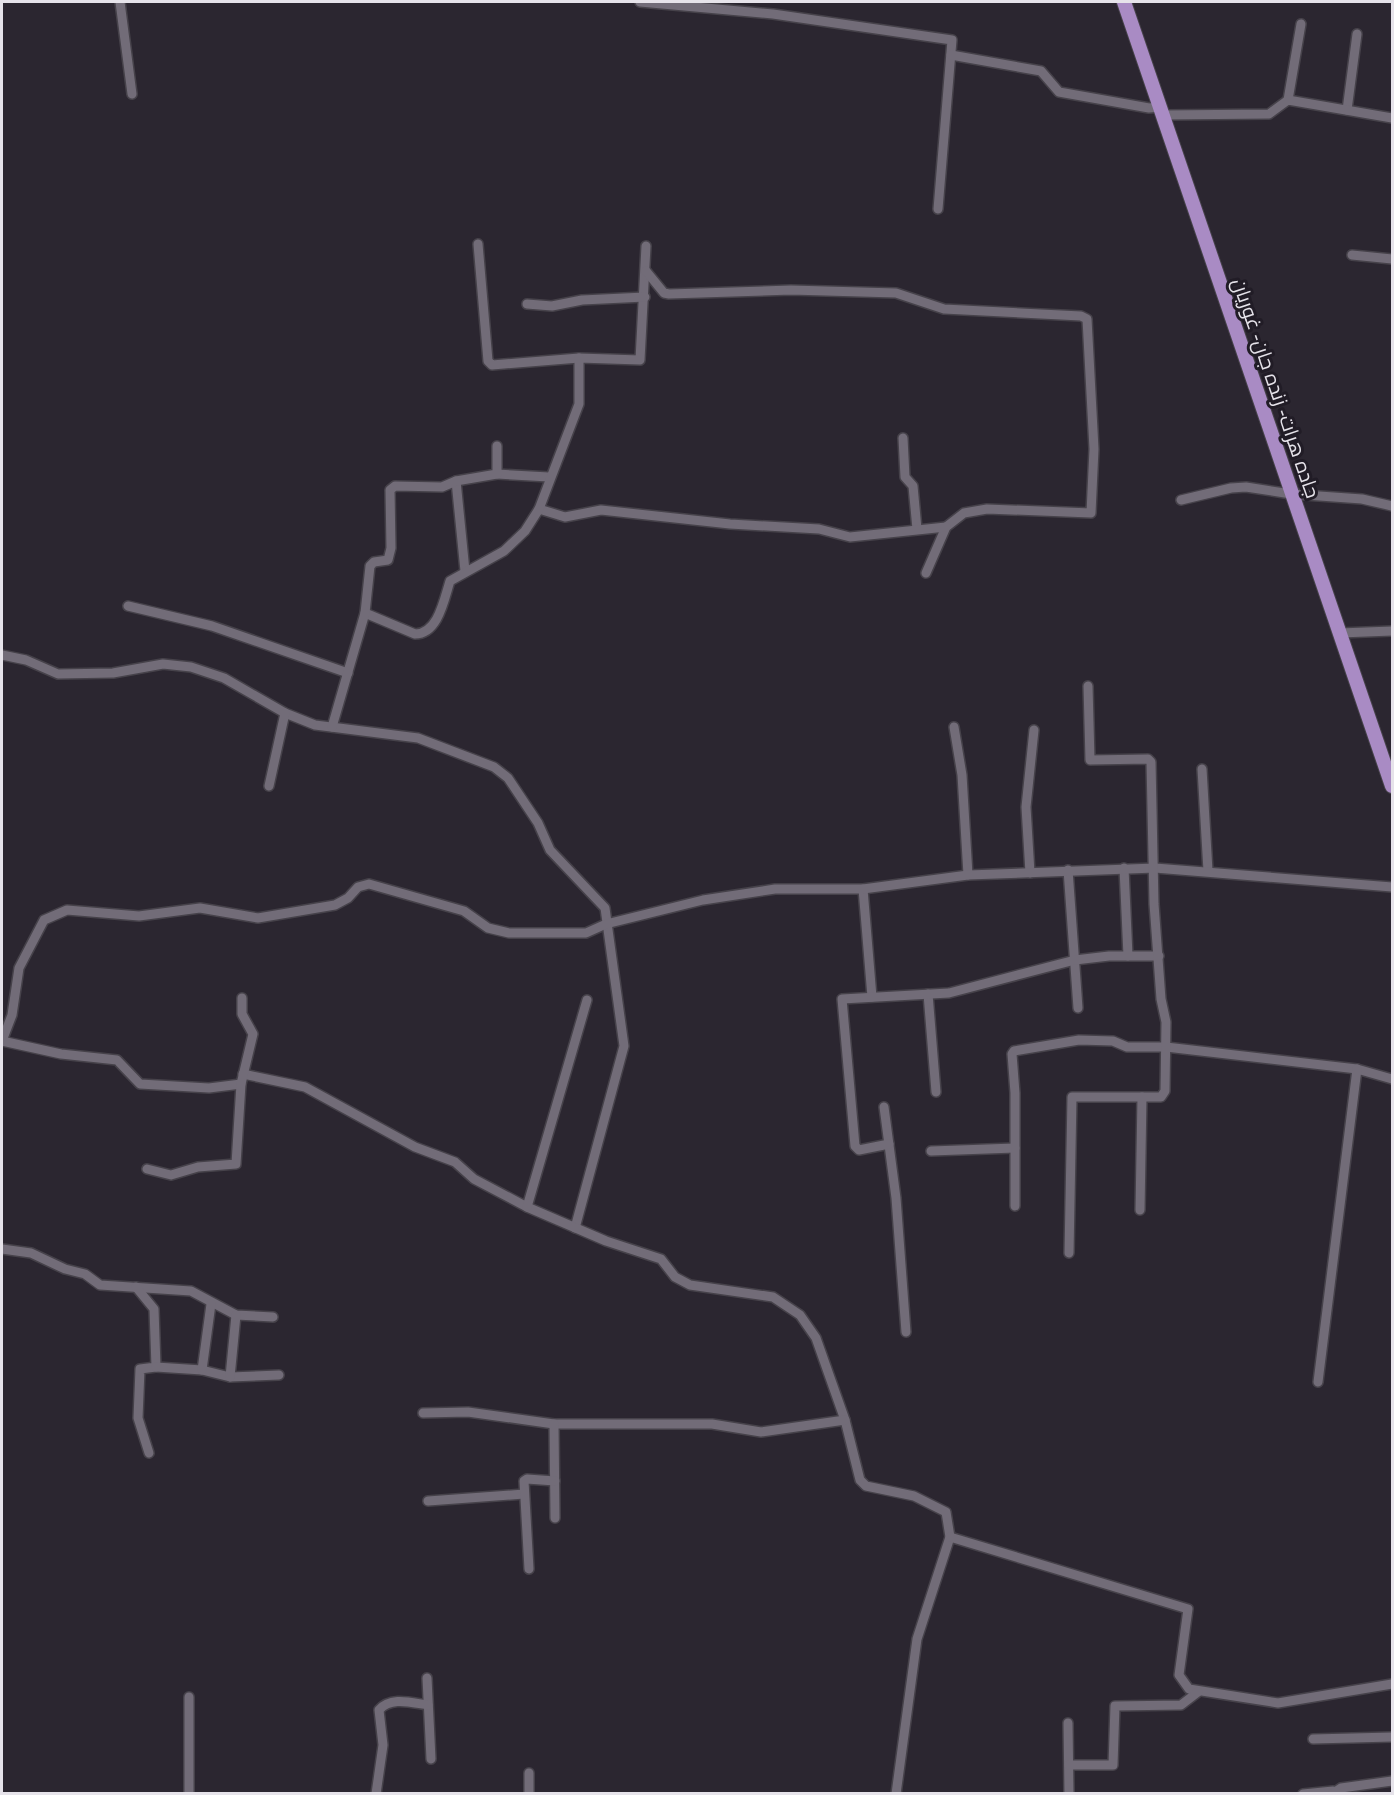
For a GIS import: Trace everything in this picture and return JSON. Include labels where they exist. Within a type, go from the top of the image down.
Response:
[{"type":"main road","name":"جاده هرات- زنده جان- غوریان","points":[[1124,2],[1392,786]]},
{"type":"street","points":[[120,2],[132,94]]},
{"type":"street","points":[[640,2],[773,14],[952,40],[938,209]]},
{"type":"street","points":[[951,55],[1041,71],[1059,92],[1163,111],[1269,114],[1288,100],[1301,24]]},
{"type":"street","points":[[1347,110],[1357,34]]},
{"type":"street","points":[[1288,100],[1392,118]]},
{"type":"street","points":[[478,244],[489,364],[579,358],[640,360],[646,246]]},
{"type":"street","points":[[1352,255],[1392,259]]},
{"type":"street","points":[[646,271],[664,293],[669,294],[791,291],[896,292],[944,309],[1081,316],[1086,319],[1094,448],[1090,513],[987,509],[964,513],[946,527],[926,573]]},
{"type":"street","points":[[527,304],[552,306],[582,300],[645,297]]},
{"type":"street","points":[[365,613],[415,634],[424,634],[430,629],[441,609],[450,581],[504,551],[525,531],[539,509],[549,477],[579,404],[579,358]]},
{"type":"street","points":[[903,438],[904,477],[913,486],[917,529]]},
{"type":"street","points":[[496,446],[498,474]]},
{"type":"street","points":[[332,727],[365,613],[370,566],[374,562],[388,560],[391,548],[390,490],[395,486],[442,487],[456,481],[498,474],[549,477]]},
{"type":"street","points":[[456,481],[465,571]]},
{"type":"street","points":[[1180,500],[1231,488],[1246,487],[1291,494],[1362,499],[1392,506]]},
{"type":"street","points":[[539,509],[565,517],[601,510],[730,524],[819,529],[850,537],[946,527]]},
{"type":"street","points":[[128,606],[212,626],[348,673]]},
{"type":"street","points":[[1340,633],[1392,631]]},
{"type":"street","points":[[2,655],[26,660],[58,674],[112,673],[163,664],[191,667],[224,678],[285,713],[315,725],[418,738],[494,767],[508,778],[538,823],[550,850],[605,908],[624,1046],[575,1228]]},
{"type":"street","points":[[1069,1253],[1071,1100],[1076,1097],[1165,1095],[1166,1022],[1161,999],[1154,904],[1151,762],[1148,759],[1090,760],[1088,686]]},
{"type":"street","points":[[269,786],[285,713]]},
{"type":"street","points":[[954,727],[962,775],[968,875]]},
{"type":"street","points":[[1030,873],[1026,807],[1034,730]]},
{"type":"street","points":[[1202,769],[1208,871]]},
{"type":"street","points":[[1124,868],[1128,956]]},
{"type":"street","points":[[896,1794],[917,1638],[950,1537],[946,1512],[914,1496],[866,1486],[860,1480],[845,1420],[816,1338],[800,1315],[773,1297],[690,1285],[675,1277],[661,1259],[575,1228],[527,1207],[474,1179],[455,1162],[416,1147],[305,1087],[242,1079],[209,1088],[140,1084],[117,1060],[61,1054],[2,1041],[12,1015],[19,968],[44,920],[67,910],[139,916],[200,908],[258,918],[335,905],[348,898],[358,887],[369,884],[464,911],[488,928],[509,933],[586,933],[606,924],[703,900],[775,889],[863,889],[968,875],[1155,868],[1208,871],[1310,883],[1392,887]]},
{"type":"street","points":[[1068,870],[1078,1008]]},
{"type":"street","points":[[863,889],[872,997]]},
{"type":"street","points":[[889,1144],[859,1150],[855,1146],[842,1001],[845,998],[959,991],[1075,960],[1158,956]]},
{"type":"street","points":[[928,994],[936,1092]]},
{"type":"street","points":[[147,1169],[171,1175],[198,1167],[236,1164],[242,1079],[253,1034],[242,1014],[242,998]]},
{"type":"street","points":[[527,1207],[588,1000]]},
{"type":"street","points":[[1015,1206],[1012,1052],[1079,1040],[1113,1041],[1127,1047],[1166,1047],[1357,1069],[1392,1079]]},
{"type":"street","points":[[1317,1382],[1357,1069]]},
{"type":"street","points":[[1140,1210],[1142,1096]]},
{"type":"street","points":[[884,1107],[896,1198],[906,1332]]},
{"type":"street","points":[[931,1151],[1015,1148]]},
{"type":"street","points":[[2,1249],[32,1252],[65,1269],[86,1274],[100,1285],[191,1291],[211,1304],[236,1315],[273,1317]]},
{"type":"street","points":[[136,1287],[154,1309],[156,1367]]},
{"type":"street","points":[[202,1370],[211,1304]]},
{"type":"street","points":[[230,1377],[236,1315]]},
{"type":"street","points":[[149,1453],[138,1418],[140,1370],[156,1367],[202,1370],[230,1377],[279,1375]]},
{"type":"street","points":[[423,1413],[468,1412],[554,1424],[712,1424],[761,1432],[845,1420]]},
{"type":"street","points":[[554,1424],[555,1518]]},
{"type":"street","points":[[529,1569],[525,1479],[555,1481]]},
{"type":"street","points":[[428,1501],[524,1494]]},
{"type":"street","points":[[950,1537],[1188,1609],[1179,1675],[1190,1689],[1197,1692],[1278,1703],[1392,1684]]},
{"type":"street","points":[[427,1678],[431,1760]]},
{"type":"street","points":[[1068,1765],[1113,1765],[1115,1706],[1181,1705],[1197,1692]]},
{"type":"street","points":[[189,1697],[189,1794]]},
{"type":"street","points":[[376,1794],[383,1745],[378,1710],[383,1705],[396,1701],[428,1705]]},
{"type":"street","points":[[1068,1723],[1069,1794]]},
{"type":"street","points":[[1313,1739],[1392,1737]]},
{"type":"street","points":[[529,1794],[530,1773]]},
{"type":"street","points":[[1303,1794],[1367,1789],[1392,1781]]}]
